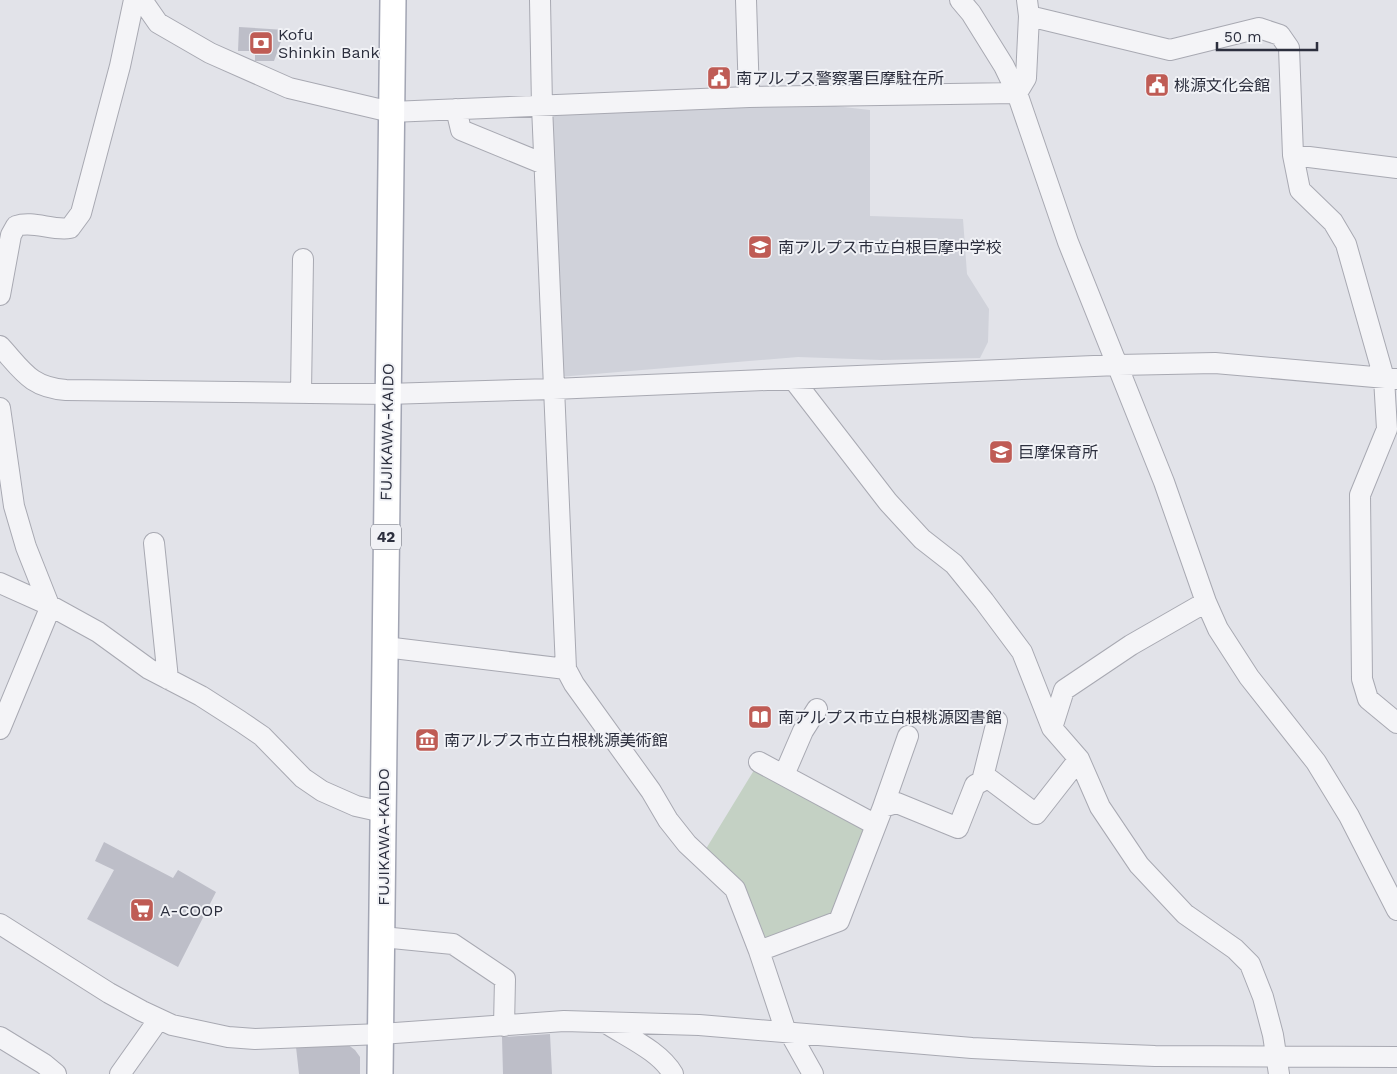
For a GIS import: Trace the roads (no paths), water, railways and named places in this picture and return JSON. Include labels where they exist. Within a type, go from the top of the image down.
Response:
[{"type":"main road","name":"FUJIKAWA-KAIDO","points":[[380,1074],[393,0]]},
{"type":"street","points":[[0,295],[11,235],[16,226],[23,224],[61,229],[70,228],[81,213],[120,66],[134,0]]},
{"type":"street","points":[[142,0],[158,23],[210,53],[289,88],[391,112],[749,97],[1017,93]]},
{"type":"street","points":[[540,0],[544,164],[566,669],[574,684],[651,790],[668,820],[687,844],[734,889],[759,950],[788,1033],[812,1074]]},
{"type":"street","points":[[746,0],[749,97]]},
{"type":"street","points":[[960,0],[971,13],[1004,66],[1017,93],[1068,242],[1164,482],[1206,602],[1233,654],[1321,770],[1349,816],[1397,910]]},
{"type":"street","points":[[1017,93],[1026,78],[1028,8],[1170,50],[1259,28],[1280,34],[1289,48],[1293,155],[1300,190],[1333,222],[1346,244],[1390,378],[1392,429],[1360,495],[1362,679],[1368,699],[1397,723]]},
{"type":"street","points":[[456,109],[461,130],[544,164]]},
{"type":"street","points":[[1293,155],[1397,168]]},
{"type":"street","points":[[300,392],[303,259]]},
{"type":"street","points":[[0,346],[28,377],[38,384],[51,389],[388,394],[553,389],[1118,364],[1215,363],[1390,378]]},
{"type":"street","points":[[793,379],[888,502],[922,539],[954,564],[1022,652],[1052,728],[1079,759],[1100,807],[1139,865],[1185,914],[1235,949],[1250,964],[1263,997],[1273,1035],[1277,1065]]},
{"type":"street","points":[[0,408],[14,506],[26,547],[49,605],[48,614],[0,729]]},
{"type":"street","points":[[154,543],[168,679]]},
{"type":"street","points":[[0,583],[49,605],[98,632],[148,669],[201,696],[262,736],[303,778],[322,791],[356,806],[383,812]]},
{"type":"street","points":[[1052,728],[1064,690],[1132,645],[1206,602]]},
{"type":"street","points":[[384,647],[566,669]]},
{"type":"street","points":[[784,775],[802,731],[817,708]]},
{"type":"street","points":[[982,782],[997,721]]},
{"type":"street","points":[[759,950],[839,921],[908,736]]},
{"type":"street","points":[[879,816],[897,803],[958,828],[974,785],[988,778],[1036,814],[1079,759]]},
{"type":"street","points":[[760,762],[784,775],[879,816]]},
{"type":"street","points":[[0,924],[109,993],[159,1019],[206,1033],[255,1038],[381,1034],[564,1021],[699,1025],[1053,1052],[1154,1056],[1277,1065],[1397,1057]]},
{"type":"street","points":[[382,937],[453,944],[506,979],[504,1026]]},
{"type":"street","points":[[120,1074],[159,1019]]},
{"type":"street","points":[[606,1023],[668,1065],[672,1074]]},
{"type":"street","points":[[0,1037],[44,1064],[56,1074]]},
{"type":"place","name":"Kofu Shinkin Bank","points":[[261,43]]},
{"type":"place","name":"南アルプス警察署巨摩駐在所","points":[[719,78]]},
{"type":"place","name":"桃源文化会館","points":[[1157,85]]},
{"type":"place","name":"南アルプス市立白根巨摩中学校","points":[[760,247]]},
{"type":"place","name":"巨摩保育所","points":[[1001,452]]},
{"type":"place","name":"南アルプス市立白根桃源図書館","points":[[760,717]]},
{"type":"place","name":"南アルプス市立白根桃源美術館","points":[[427,740]]},
{"type":"place","name":"A-COOP","points":[[142,910]]}]
